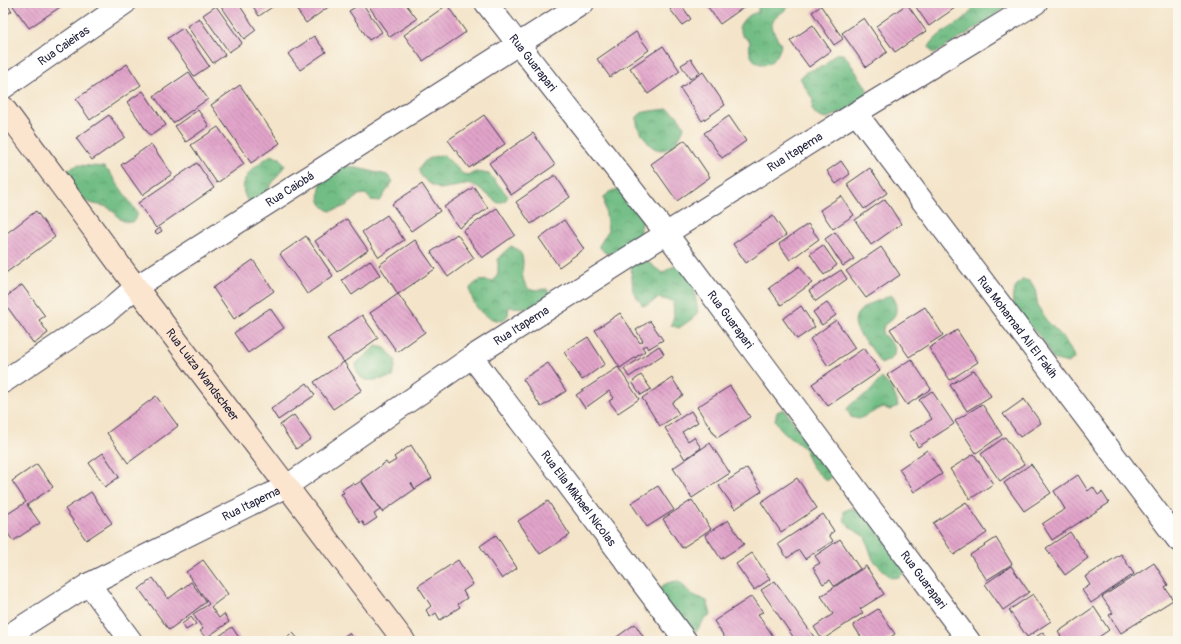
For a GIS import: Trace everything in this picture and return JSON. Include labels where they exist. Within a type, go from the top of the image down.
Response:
[{"type":"main road","name":"Rua Luiza Wandscheer","points":[[3,107],[136,287],[404,641]]},
{"type":"street","name":"Rua Caieiras","points":[[3,88],[125,3]]},
{"type":"street","name":"Rua Guarapari","points":[[486,3],[666,233],[969,641]]},
{"type":"street","name":"Rua Caiobá","points":[[3,382],[106,313],[136,287],[519,45],[582,3]]},
{"type":"street","name":"Rua Itapema","points":[[3,639],[89,584],[287,486],[472,357],[666,233],[1036,3]]},
{"type":"street","name":"Rua Mohamad Ali El Fakih","points":[[856,114],[1178,540]]},
{"type":"street","name":"Rua Elia Mikhael Nicolas","points":[[472,357],[686,641]]},
{"type":"street","points":[[89,584],[131,641]]},
{"type":"green space","points":[[758,3],[793,3],[774,19],[771,27],[781,45],[778,54],[773,60],[761,64],[756,62],[752,57],[750,41],[743,36],[739,28],[746,17],[758,12]]},
{"type":"green space","points":[[975,3],[1012,3],[986,22],[934,54],[929,47],[934,40],[966,17]]},
{"type":"green space","points":[[835,54],[844,54],[866,87],[868,95],[848,110],[825,119],[816,115],[812,109],[813,100],[800,78],[806,72],[824,66]]},
{"type":"green space","points":[[668,109],[678,116],[684,127],[677,141],[672,146],[667,149],[655,149],[649,144],[637,125],[637,117],[643,112]]},
{"type":"green space","points":[[271,155],[280,158],[285,165],[264,195],[249,203],[243,187],[244,181],[252,169]]},
{"type":"green space","points":[[440,155],[445,156],[463,174],[468,175],[476,172],[489,174],[508,196],[505,201],[498,203],[478,187],[471,184],[440,189],[430,184],[421,176],[419,169],[428,159]]},
{"type":"green space","points":[[78,165],[104,167],[110,173],[138,214],[133,222],[123,221],[111,209],[87,202],[80,197],[68,178],[69,169]]},
{"type":"green space","points":[[344,165],[387,175],[393,181],[380,201],[371,200],[366,194],[358,195],[346,206],[330,211],[320,202],[319,195],[321,182]]},
{"type":"green space","points":[[617,189],[625,191],[643,221],[638,238],[614,254],[605,253],[599,246],[608,231],[604,198],[609,192]]},
{"type":"green space","points":[[511,246],[518,250],[522,255],[523,277],[530,290],[547,289],[551,296],[529,308],[509,307],[508,315],[503,321],[496,320],[485,315],[476,307],[470,288],[475,283],[480,281],[493,282],[498,274],[498,258]]},
{"type":"green space","points":[[639,261],[648,262],[662,273],[677,264],[694,280],[698,312],[693,318],[679,328],[671,325],[674,316],[673,301],[658,298],[643,306],[633,291],[631,265]]},
{"type":"green space","points":[[1023,279],[1031,282],[1035,289],[1038,306],[1046,320],[1064,338],[1075,358],[1068,363],[1052,359],[1044,342],[1018,313],[1012,297],[1015,288]]},
{"type":"green space","points":[[890,295],[894,297],[896,311],[892,319],[884,325],[882,333],[894,346],[895,350],[892,358],[881,364],[857,329],[855,319],[857,314],[862,309]]},
{"type":"green space","points":[[376,346],[385,348],[396,361],[393,377],[369,380],[364,379],[357,372],[356,364]]},
{"type":"green space","points":[[882,378],[893,391],[898,406],[890,410],[883,407],[859,419],[851,417],[847,409],[849,406],[868,394]]},
{"type":"green space","points":[[784,409],[832,474],[827,481],[819,474],[808,460],[805,449],[785,433],[775,420],[777,412]]},
{"type":"green space","points":[[852,508],[873,521],[906,571],[899,577],[891,578],[873,560],[865,537],[850,527],[844,520],[844,511]]},
{"type":"green space","points":[[679,581],[691,594],[707,601],[711,615],[704,620],[695,633],[685,632],[658,592],[666,584]]},
{"type":"building","points":[[3,3],[6,3],[12,11],[3,17]]},
{"type":"building","points":[[11,3],[66,3],[29,28]]},
{"type":"building","points":[[219,3],[238,3],[256,30],[244,39]]},
{"type":"building","points":[[251,3],[278,3],[259,16]]},
{"type":"building","points":[[292,3],[334,3],[306,23]]},
{"type":"building","points":[[362,3],[382,32],[369,40],[349,11]]},
{"type":"building","points":[[372,3],[405,3],[417,19],[390,37],[368,5]]},
{"type":"building","points":[[680,3],[691,19],[682,25],[670,9]]},
{"type":"building","points":[[705,3],[746,3],[747,5],[720,24]]},
{"type":"building","points":[[913,3],[962,3],[929,26]]},
{"type":"building","points":[[907,4],[926,31],[895,52],[876,26]]},
{"type":"building","points":[[447,5],[466,32],[423,61],[404,35]]},
{"type":"building","points":[[216,6],[242,43],[229,52],[203,15]]},
{"type":"building","points":[[821,6],[843,39],[834,45],[812,12]]},
{"type":"building","points":[[199,18],[225,55],[213,63],[187,26]]},
{"type":"building","points":[[864,18],[887,52],[866,67],[842,33]]},
{"type":"building","points":[[813,25],[831,51],[809,67],[790,41]]},
{"type":"building","points":[[183,28],[209,66],[194,76],[168,38]]},
{"type":"building","points":[[636,32],[649,50],[610,77],[597,59]]},
{"type":"building","points":[[314,36],[326,52],[300,70],[288,54]]},
{"type":"building","points":[[663,46],[680,71],[648,94],[630,68]]},
{"type":"building","points":[[691,59],[700,72],[690,79],[681,65]]},
{"type":"building","points":[[127,64],[141,85],[90,120],[76,99]]},
{"type":"building","points":[[189,72],[208,99],[173,123],[154,96]]},
{"type":"building","points":[[703,72],[725,105],[702,121],[680,88]]},
{"type":"building","points":[[240,85],[280,143],[251,163],[211,105]]},
{"type":"building","points":[[143,91],[166,125],[150,136],[127,102]]},
{"type":"building","points":[[198,110],[209,126],[186,142],[175,126]]},
{"type":"building","points":[[109,115],[125,137],[92,160],[76,138]]},
{"type":"building","points":[[484,115],[505,144],[469,168],[448,140]]},
{"type":"building","points":[[729,116],[746,141],[722,158],[704,133]]},
{"type":"building","points":[[218,127],[244,164],[217,183],[191,145]]},
{"type":"building","points":[[533,133],[555,165],[511,195],[489,163]]},
{"type":"building","points":[[685,140],[710,177],[677,201],[651,164]]},
{"type":"building","points":[[151,144],[172,174],[142,195],[121,165]]},
{"type":"building","points":[[841,161],[850,174],[836,184],[827,171]]},
{"type":"building","points":[[197,163],[214,188],[156,228],[138,203]]},
{"type":"building","points":[[870,168],[887,193],[864,209],[847,184]]},
{"type":"building","points":[[555,175],[570,197],[531,224],[516,202]]},
{"type":"building","points":[[422,184],[440,211],[411,231],[392,204]]},
{"type":"building","points":[[474,187],[488,208],[459,228],[444,207]]},
{"type":"building","points":[[841,196],[854,215],[833,229],[820,210]]},
{"type":"building","points":[[885,199],[901,224],[871,245],[855,220]]},
{"type":"building","points":[[497,208],[515,235],[482,258],[463,231]]},
{"type":"building","points":[[36,211],[55,237],[3,275],[3,236]]},
{"type":"building","points":[[387,215],[404,240],[379,257],[362,232]]},
{"type":"building","points":[[773,216],[786,235],[746,263],[733,244]]},
{"type":"building","points":[[347,219],[368,250],[337,272],[315,241]]},
{"type":"building","points":[[564,220],[584,249],[559,267],[539,238]]},
{"type":"building","points":[[808,224],[819,239],[790,260],[779,244]]},
{"type":"building","points":[[160,228],[162,231],[157,234],[155,232]]},
{"type":"building","points":[[835,232],[854,259],[843,266],[825,239]]},
{"type":"building","points":[[457,234],[474,258],[448,277],[431,252]]},
{"type":"building","points":[[306,236],[333,276],[307,294],[280,254]]},
{"type":"building","points":[[415,240],[435,269],[398,294],[379,265]]},
{"type":"building","points":[[823,245],[837,265],[824,275],[810,254]]},
{"type":"building","points":[[881,247],[900,275],[866,298],[846,271]]},
{"type":"building","points":[[253,260],[274,291],[234,319],[213,288]]},
{"type":"building","points":[[370,260],[380,275],[352,295],[342,280]]},
{"type":"building","points":[[800,266],[812,283],[781,305],[769,288]]},
{"type":"building","points":[[841,270],[847,279],[816,301],[809,291]]},
{"type":"building","points":[[22,285],[45,316],[39,320],[48,333],[34,344],[3,301],[3,299]]},
{"type":"building","points":[[398,294],[425,332],[397,352],[370,313]]},
{"type":"building","points":[[827,303],[836,315],[822,325],[813,312]]},
{"type":"building","points":[[801,306],[815,327],[797,339],[783,319]]},
{"type":"building","points":[[925,307],[943,335],[909,357],[890,329]]},
{"type":"building","points":[[270,308],[284,328],[248,353],[234,333]]},
{"type":"building","points":[[620,313],[640,343],[643,341],[636,330],[650,321],[663,340],[648,349],[646,345],[642,347],[645,351],[620,368],[595,330]]},
{"type":"building","points":[[362,315],[378,338],[344,362],[327,339]]},
{"type":"building","points":[[836,320],[855,348],[828,366],[810,339]]},
{"type":"building","points":[[957,330],[978,362],[950,380],[929,348]]},
{"type":"building","points":[[588,337],[605,364],[582,380],[564,352]]},
{"type":"building","points":[[659,346],[664,354],[629,377],[624,369]]},
{"type":"building","points":[[864,348],[880,371],[828,406],[812,384]]},
{"type":"building","points":[[911,359],[931,389],[907,405],[887,375]]},
{"type":"building","points":[[344,362],[362,390],[333,409],[314,382]]},
{"type":"building","points":[[548,363],[566,391],[541,407],[523,379]]},
{"type":"building","points":[[618,367],[639,399],[618,413],[609,401],[614,398],[609,391],[585,408],[576,395]]},
{"type":"building","points":[[974,370],[991,396],[967,411],[950,385]]},
{"type":"building","points":[[641,375],[651,389],[641,395],[632,382]]},
{"type":"building","points":[[672,378],[683,395],[672,403],[679,414],[660,426],[642,398]]},
{"type":"building","points":[[307,383],[315,395],[278,420],[271,409]]},
{"type":"building","points":[[730,386],[750,417],[717,438],[697,407]]},
{"type":"building","points":[[932,391],[954,424],[918,447],[909,433],[932,419],[919,400]]},
{"type":"building","points":[[156,396],[178,426],[128,463],[107,433]]},
{"type":"building","points":[[1024,399],[1041,423],[1020,437],[1003,414]]},
{"type":"building","points":[[982,404],[1002,435],[976,453],[955,421]]},
{"type":"building","points":[[691,411],[698,422],[682,432],[688,441],[694,437],[701,448],[685,459],[665,428]]},
{"type":"building","points":[[294,415],[311,439],[296,449],[280,425]]},
{"type":"building","points":[[1005,437],[1024,464],[1000,481],[981,454]]},
{"type":"building","points":[[710,443],[730,473],[692,498],[673,468]]},
{"type":"building","points":[[411,445],[432,478],[382,512],[361,480],[386,462],[388,465],[396,460],[394,457]]},
{"type":"building","points":[[927,450],[942,474],[914,492],[899,469]]},
{"type":"building","points":[[103,453],[119,477],[105,487],[89,463]]},
{"type":"building","points":[[974,454],[993,484],[970,499],[950,469]]},
{"type":"building","points":[[37,464],[53,487],[27,505],[40,523],[13,541],[3,526],[3,517],[26,502],[12,481]]},
{"type":"building","points":[[1031,464],[1051,493],[1024,511],[1004,483]]},
{"type":"building","points":[[747,468],[762,491],[735,509],[719,486]]},
{"type":"building","points":[[1078,475],[1088,491],[1093,487],[1098,495],[1102,492],[1109,503],[1052,540],[1042,524],[1065,509],[1054,491]]},
{"type":"building","points":[[797,478],[817,508],[781,532],[761,502]]},
{"type":"building","points":[[361,481],[380,510],[374,514],[377,518],[365,526],[362,521],[360,523],[341,494],[344,493],[342,490],[353,483],[355,485]]},
{"type":"building","points":[[658,486],[674,510],[647,527],[631,503]]},
{"type":"building","points":[[91,492],[112,523],[86,540],[65,509]]},
{"type":"building","points":[[692,500],[711,529],[682,548],[663,519]]},
{"type":"building","points":[[548,501],[570,535],[540,554],[518,521]]},
{"type":"building","points":[[966,502],[987,533],[954,555],[933,523]]},
{"type":"building","points":[[823,514],[834,531],[829,535],[833,541],[805,559],[799,550],[787,558],[778,544]]},
{"type":"building","points":[[728,520],[744,544],[721,559],[705,535]]},
{"type":"building","points":[[1070,532],[1088,558],[1065,575],[1046,548]]},
{"type":"building","points":[[496,535],[517,568],[502,579],[480,546]]},
{"type":"building","points":[[996,538],[1012,564],[987,580],[970,555]]},
{"type":"building","points":[[840,539],[860,569],[834,586],[830,580],[823,584],[813,567],[820,563],[815,556]]},
{"type":"building","points":[[752,553],[770,579],[754,590],[736,564]]},
{"type":"building","points":[[1121,554],[1134,574],[1091,603],[1082,590],[1090,585],[1085,577]]},
{"type":"building","points":[[203,560],[228,594],[211,607],[219,618],[224,614],[229,622],[206,638],[200,631],[203,629],[193,614],[209,604],[186,572]]},
{"type":"building","points":[[458,560],[473,584],[463,591],[467,598],[458,604],[460,607],[440,620],[436,613],[430,617],[426,610],[431,606],[418,586]]},
{"type":"building","points":[[1154,563],[1168,585],[1165,587],[1173,600],[1121,633],[1109,615],[1113,613],[1102,597]]},
{"type":"building","points":[[866,566],[884,594],[860,609],[863,613],[822,640],[814,627],[833,614],[821,596]]},
{"type":"building","points":[[1011,566],[1029,592],[1003,610],[985,584]]},
{"type":"building","points":[[153,578],[168,599],[191,582],[206,602],[169,630],[139,589]]},
{"type":"building","points":[[775,581],[817,641],[796,641],[761,590]]},
{"type":"building","points":[[1033,594],[1051,621],[1027,637],[1009,610]]},
{"type":"building","points":[[752,596],[763,612],[758,614],[775,639],[771,641],[727,641],[714,621]]},
{"type":"building","points":[[1094,607],[1109,630],[1093,641],[1064,641],[1058,632]]},
{"type":"building","points":[[878,609],[895,634],[885,641],[864,641],[853,625]]},
{"type":"building","points":[[191,617],[196,624],[186,630],[182,624]]},
{"type":"building","points":[[635,624],[646,641],[611,641]]},
{"type":"building","points":[[232,627],[241,641],[212,641]]},
{"type":"building","points":[[1043,632],[1048,641],[1030,641]]},
{"type":"building","points":[[293,633],[300,641],[282,641]]},
{"type":"building","points":[[349,633],[355,641],[337,641]]}]
